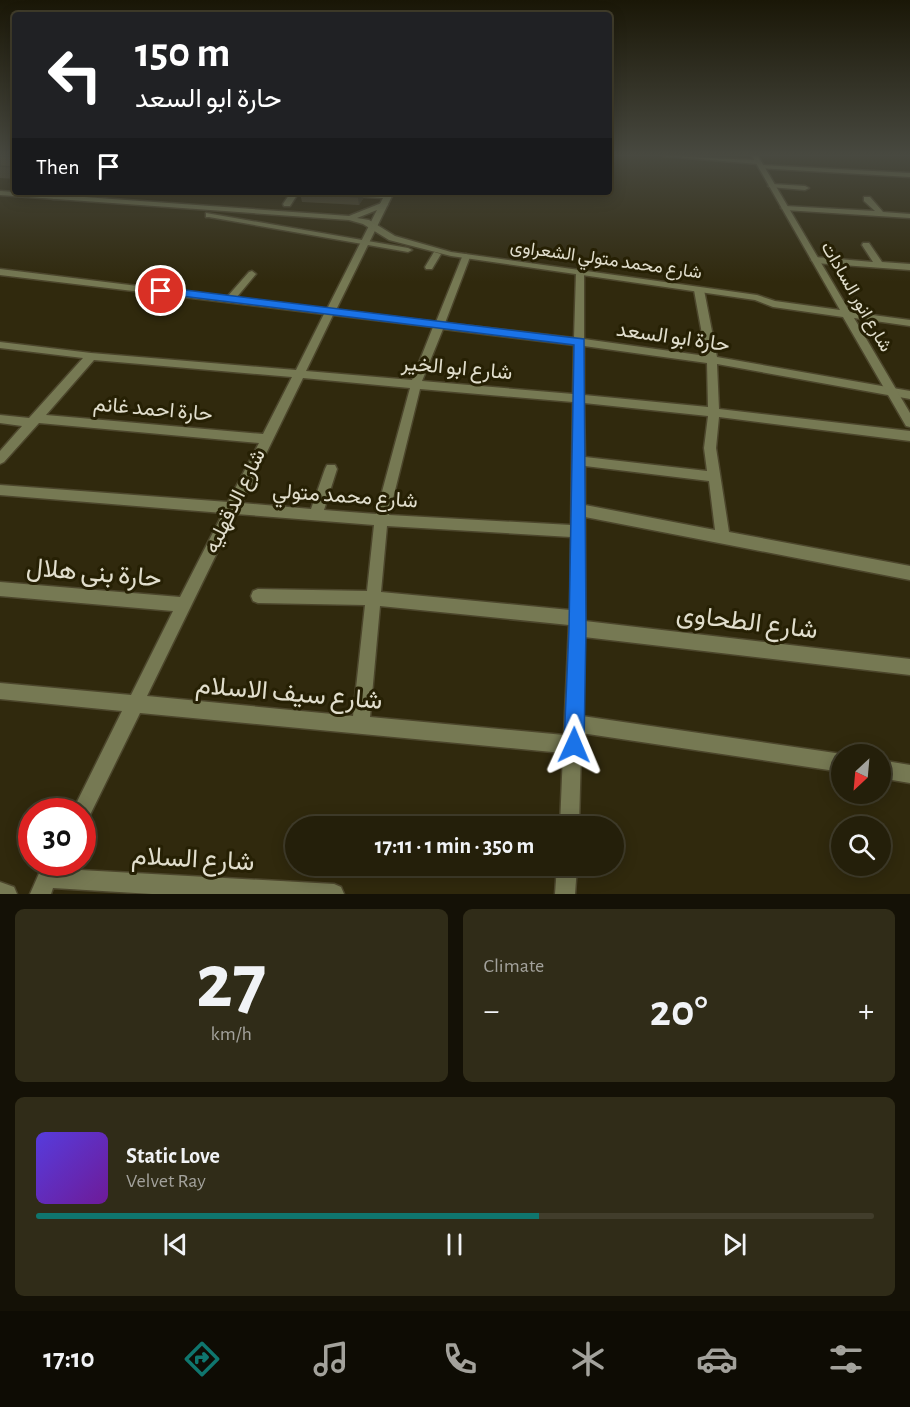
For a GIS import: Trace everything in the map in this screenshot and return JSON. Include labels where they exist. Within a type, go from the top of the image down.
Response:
[{"type":"street","name":"شارع محمد متولي الشعراوى","points":[[101,198],[349,218],[370,225],[392,238],[451,254],[757,298],[774,304],[910,316]]},
{"type":"street","points":[[287,204],[291,198]]},
{"type":"street","points":[[349,218],[388,198]]},
{"type":"street","name":"شارع الدقهليه","points":[[88,798],[298,373],[366,243],[370,225],[388,198]]},
{"type":"street","name":"شارع انور السادات","points":[[779,198],[910,423]]},
{"type":"street","points":[[867,199],[881,214]]},
{"type":"street","name":"شارع محمد متولي الشعراوى","points":[[0,201],[198,214],[366,243],[451,254]]},
{"type":"street","points":[[785,208],[910,216]]},
{"type":"street","points":[[255,223],[255,216],[264,212]]},
{"type":"street","points":[[340,238],[370,225]]},
{"type":"street","points":[[866,245],[879,265]]},
{"type":"street","points":[[429,267],[437,254]]},
{"type":"street","points":[[361,725],[381,520],[416,384],[466,256]]},
{"type":"street","points":[[814,260],[910,267]]},
{"type":"street","name":"حارة ابو السعد","points":[[0,272],[330,310],[580,342],[712,360],[910,395]]},
{"type":"street","points":[[570,816],[574,745],[579,531],[579,273]]},
{"type":"street","points":[[230,298],[252,274]]},
{"type":"street","points":[[699,290],[712,360],[714,412],[710,431],[710,448],[723,537]]},
{"type":"street","name":"شارع محمد متولي الشعراوى","points":[[844,311],[910,323]]},
{"type":"street","name":"شارع ابو الخير","points":[[0,345],[91,356],[714,412],[910,436]]},
{"type":"street","points":[[0,459],[91,356]]},
{"type":"street","name":"حارة احمد غانم","points":[[0,419],[266,439]]},
{"type":"street","points":[[580,461],[714,477]]},
{"type":"street","points":[[316,515],[331,469]]},
{"type":"street","name":"شارع محمد متولي","points":[[0,490],[381,520],[579,531]]},
{"type":"street","points":[[579,510],[910,573]]},
{"type":"street","name":"حارة بنى هلال","points":[[0,589],[184,605]]},
{"type":"street","name":"شارع الطحاوى","points":[[258,596],[373,598],[910,667]]},
{"type":"street","name":"شارع سيف الاسلام","points":[[0,691],[574,745]]},
{"type":"street","points":[[574,723],[831,761]]},
{"type":"street","points":[[891,771],[910,774]]},
{"type":"street","points":[[565,894],[566,876]]},
{"type":"street","name":"شارع السلام","points":[[48,878],[215,891],[334,894]]},
{"type":"street","points":[[0,892],[7,894]]},
{"type":"route","points":[[161,291],[580,342],[574,745]]}]
